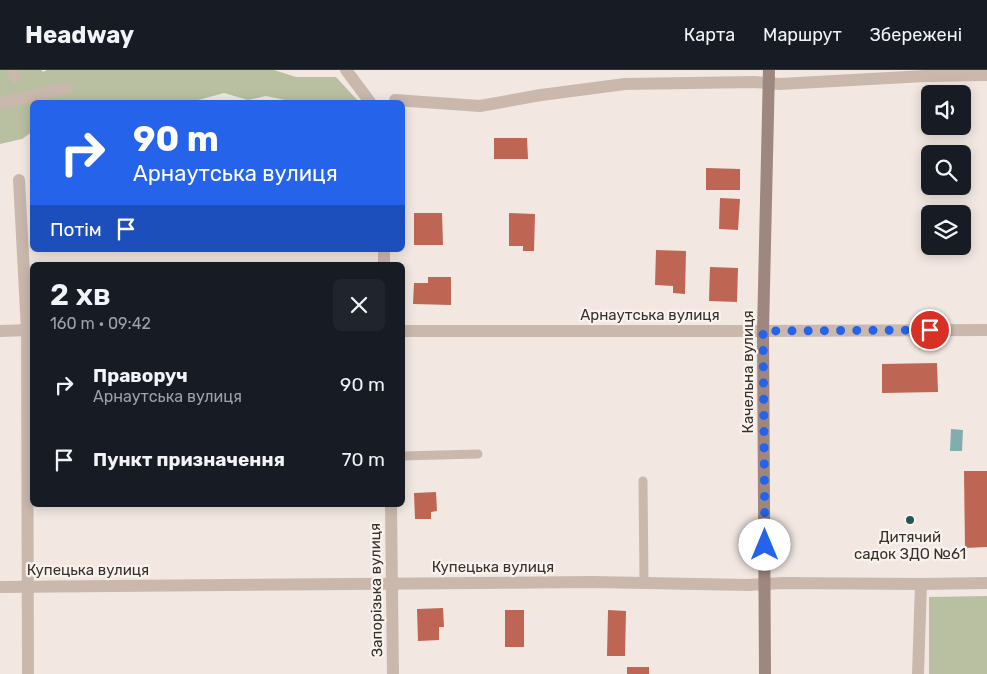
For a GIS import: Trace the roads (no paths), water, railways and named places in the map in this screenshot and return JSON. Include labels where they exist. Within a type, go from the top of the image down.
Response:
[{"type":"street","points":[[346,70],[368,100]]},
{"type":"street","points":[[405,102],[480,106],[541,95],[625,84],[769,76],[987,75]]},
{"type":"street","name":"Качельна вулиця","points":[[766,674],[763,331],[769,76]]},
{"type":"street","points":[[0,103],[66,88]]},
{"type":"street","points":[[20,180],[30,330],[28,674]]},
{"type":"street","points":[[0,331],[30,330]]},
{"type":"street","name":"Арнаутська вулиця","points":[[405,330],[987,330]]},
{"type":"street","name":"Запорізька вулиця","points":[[391,507],[393,674]]},
{"type":"street","name":"Купецька вулиця","points":[[0,587],[583,582],[765,584],[987,583]]},
{"type":"street","points":[[918,674],[920,584]]},
{"type":"lane","points":[[405,456],[478,454]]},
{"type":"lane","points":[[643,480],[644,583]]},
{"type":"water","points":[[951,429],[963,430],[962,451],[950,451]]},
{"type":"place","name":"Дитячий садок ЗДО №61","points":[[910,520]]}]
